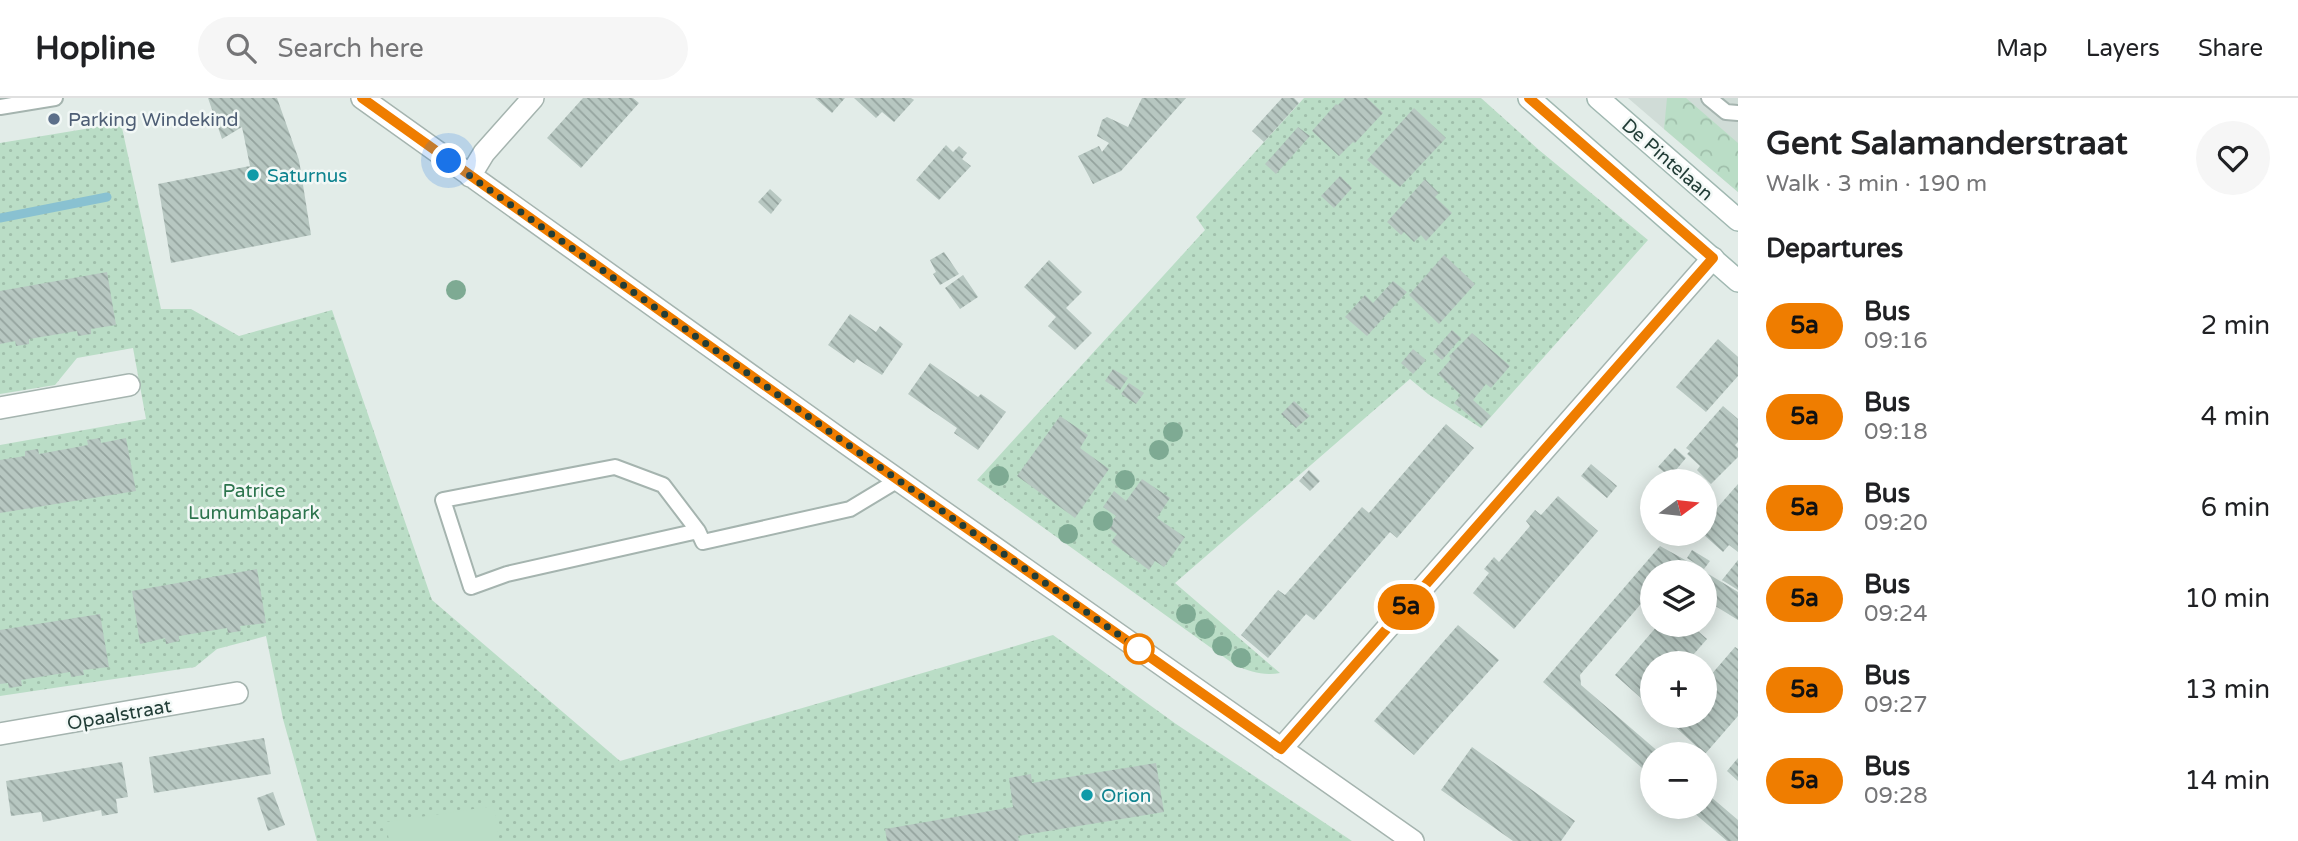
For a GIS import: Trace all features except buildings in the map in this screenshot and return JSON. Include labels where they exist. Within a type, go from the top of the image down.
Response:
[{"type":"street","points":[[362,98],[898,480],[1413,841]]},
{"type":"street","points":[[470,176],[484,153],[533,98]]},
{"type":"street","points":[[1529,98],[1738,281]]},
{"type":"street","name":"De Pintelaan","points":[[1598,98],[1738,220]]},
{"type":"street","points":[[1281,749],[1713,258]]},
{"type":"street","points":[[0,408],[129,385]]},
{"type":"street","name":"Opaalstraat","points":[[0,734],[237,693]]},
{"type":"lane","points":[[0,107],[55,98]]},
{"type":"lane","points":[[1709,98],[1726,112],[1738,113]]},
{"type":"lane","points":[[698,531],[507,574],[471,587],[443,500],[615,467],[663,485],[698,531],[703,542],[850,509],[898,480]]},
{"type":"shaded area","points":[[1628,98],[1738,98],[1738,192],[1664,129]]},
{"type":"green space","points":[[1304,98],[1481,98],[1648,240],[1481,428],[1428,394],[1410,379],[1175,583],[1280,673],[1263,674],[1235,665],[977,480],[1205,230],[1196,217]]},
{"type":"green space","points":[[1667,98],[1686,98],[1738,143],[1738,192],[1664,129]]},
{"type":"green space","name":"Patrice Lumumbapark","points":[[121,123],[161,309],[191,309],[239,336],[332,310],[432,600],[620,761],[1053,635],[1176,724],[1352,841],[317,841],[283,719],[266,636],[217,649],[195,667],[0,696],[0,445],[146,419],[133,348],[77,358],[55,385],[0,394],[0,143]]},
{"type":"green space","points":[[494,806],[499,841],[389,841],[386,822]]},
{"type":"waterway","points":[[0,218],[107,197]]},
{"type":"bus line","name":"5a","points":[[362,98],[1281,749],[1713,258],[1529,98]]},
{"type":"place","name":"Parking Windekind","points":[[54,119]]},
{"type":"place","name":"Saturnus","points":[[253,175]]},
{"type":"place","name":"Orion","points":[[1087,795]]},
{"type":"route","points":[[449,161],[1139,649]]}]
